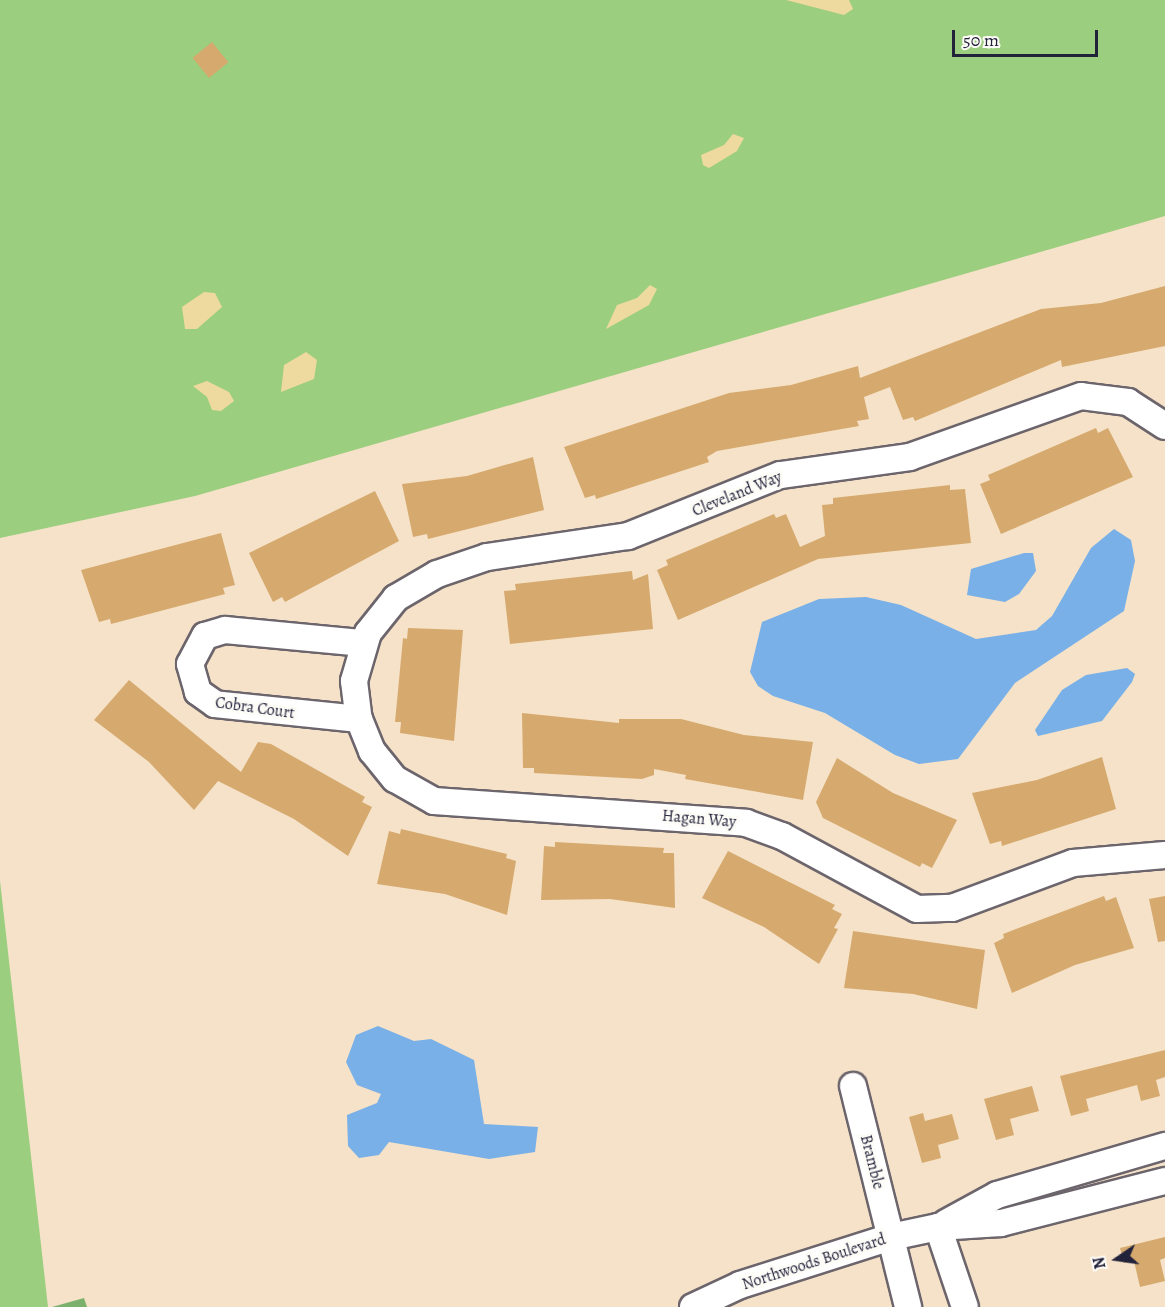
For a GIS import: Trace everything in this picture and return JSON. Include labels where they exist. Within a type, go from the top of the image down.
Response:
[{"type":"street","name":"Cleveland Way","points":[[363,643],[396,598],[437,574],[487,557],[628,536],[780,475],[910,457],[1081,396],[1128,402],[1160,413]]},
{"type":"street","name":"Cobra Court","points":[[359,719],[215,704],[198,692],[190,664],[205,636],[225,630],[363,643]]},
{"type":"street","name":"Hagan Way","points":[[363,643],[354,681],[359,719],[378,761],[405,786],[434,801],[746,823],[782,836],[917,909],[952,908],[1073,863],[1165,855]]},
{"type":"street","name":"Bramble","points":[[853,1086],[908,1307]]},
{"type":"street","name":"Northwoods Boulevard","points":[[938,1227],[997,1195],[1165,1146]]},
{"type":"street","name":"Northwoods Boulevard","points":[[693,1307],[740,1285],[891,1238],[938,1227],[1001,1223],[1165,1181]]},
{"type":"street","points":[[938,1227],[965,1307]]},
{"type":"green space","points":[[0,0],[1165,0],[1165,216],[195,496],[0,538]]},
{"type":"green space","points":[[0,881],[48,1307],[0,1307]]},
{"type":"green space","points":[[84,1298],[87,1307],[52,1307]]},
{"type":"sand","points":[[786,0],[849,0],[853,9],[844,15]]},
{"type":"sand","points":[[733,134],[744,138],[737,151],[709,168],[703,165],[701,155],[724,145]]},
{"type":"sand","points":[[650,285],[657,289],[649,305],[606,329],[617,305],[637,298]]},
{"type":"sand","points":[[204,292],[215,293],[222,307],[197,329],[185,329],[182,307]]},
{"type":"sand","points":[[306,352],[317,360],[314,379],[281,392],[284,365]]},
{"type":"sand","points":[[207,381],[229,392],[234,401],[221,411],[212,410],[207,397],[193,386]]},
{"type":"water","points":[[1114,529],[1131,540],[1135,561],[1124,611],[1015,683],[958,759],[919,764],[895,755],[825,713],[773,696],[758,686],[750,672],[762,622],[819,599],[866,597],[901,605],[976,639],[1036,630],[1052,616],[1091,548]]},
{"type":"water","points":[[1024,553],[1033,553],[1036,571],[1019,594],[1005,602],[967,595],[971,569]]},
{"type":"water","points":[[1127,668],[1135,674],[1132,682],[1102,721],[1038,736],[1035,730],[1062,690],[1086,675]]},
{"type":"water","points":[[378,1026],[414,1041],[431,1039],[474,1060],[484,1124],[538,1127],[535,1152],[489,1159],[389,1142],[379,1155],[359,1158],[348,1146],[347,1115],[377,1103],[381,1094],[357,1085],[346,1062],[356,1035]]},
{"type":"building","points":[[212,42],[228,62],[209,78],[193,58]]},
{"type":"building","points":[[1165,286],[1165,346],[1062,367],[1061,360],[915,421],[913,417],[903,420],[890,387],[864,397],[869,419],[857,421],[859,426],[717,451],[707,457],[709,462],[596,499],[595,495],[585,498],[564,447],[729,393],[791,385],[858,366],[860,378],[1041,309],[1101,303]]},
{"type":"building","points":[[1096,428],[1098,433],[1108,428],[1133,477],[1001,534],[980,484],[990,480],[988,475]]},
{"type":"building","points":[[533,457],[544,510],[428,539],[427,534],[413,537],[402,484],[467,476]]},
{"type":"building","points":[[950,485],[950,490],[965,489],[971,543],[818,559],[678,620],[657,570],[668,565],[666,560],[774,514],[776,518],[786,514],[800,547],[825,536],[822,505],[833,504],[833,498]]},
{"type":"building","points":[[375,491],[399,541],[285,602],[282,597],[273,602],[249,553]]},
{"type":"building","points":[[221,533],[235,585],[223,588],[225,594],[111,624],[110,619],[99,622],[81,570]]},
{"type":"building","points":[[632,571],[633,580],[648,574],[653,629],[510,644],[504,591],[516,590],[515,584]]},
{"type":"building","points":[[408,628],[463,630],[454,741],[400,733],[401,722],[395,722],[403,638],[407,639]]},
{"type":"building","points":[[129,680],[241,772],[258,742],[271,744],[365,797],[362,802],[372,807],[348,856],[294,819],[218,781],[194,810],[149,762],[94,720]]},
{"type":"building","points":[[522,713],[619,723],[619,719],[681,719],[744,735],[813,742],[803,800],[685,779],[686,775],[654,769],[654,775],[642,779],[534,773],[534,768],[523,768]]},
{"type":"building","points":[[1102,757],[1116,809],[1002,846],[1001,841],[990,844],[972,793],[1037,780]]},
{"type":"building","points":[[837,758],[893,793],[957,820],[932,868],[922,863],[920,867],[823,818],[816,802]]},
{"type":"building","points":[[401,829],[507,854],[506,858],[516,861],[507,915],[445,894],[377,884],[389,831],[400,834]]},
{"type":"building","points":[[555,842],[664,848],[663,853],[674,853],[675,908],[610,899],[541,900],[544,846],[555,847]]},
{"type":"building","points":[[728,851],[835,905],[832,909],[842,914],[834,928],[838,929],[819,964],[764,927],[702,898]]},
{"type":"building","points":[[1104,896],[1106,901],[1116,897],[1134,948],[1075,965],[1012,993],[994,943],[1004,938],[1003,934]]},
{"type":"building","points":[[1165,896],[1165,941],[1158,942],[1149,899]]},
{"type":"building","points":[[853,931],[985,950],[977,1009],[913,994],[844,988]]},
{"type":"building","points":[[1165,1050],[1165,1077],[1156,1080],[1160,1096],[1141,1101],[1137,1085],[1086,1099],[1089,1111],[1071,1116],[1060,1076]]},
{"type":"building","points":[[1032,1086],[1039,1111],[1010,1119],[1014,1135],[996,1140],[984,1099]]},
{"type":"building","points":[[923,1113],[925,1121],[952,1114],[959,1139],[938,1145],[941,1158],[922,1163],[909,1117]]},
{"type":"building","points":[[1165,1237],[1165,1258],[1160,1260],[1165,1281],[1140,1287],[1134,1261],[1124,1263],[1120,1248]]}]
